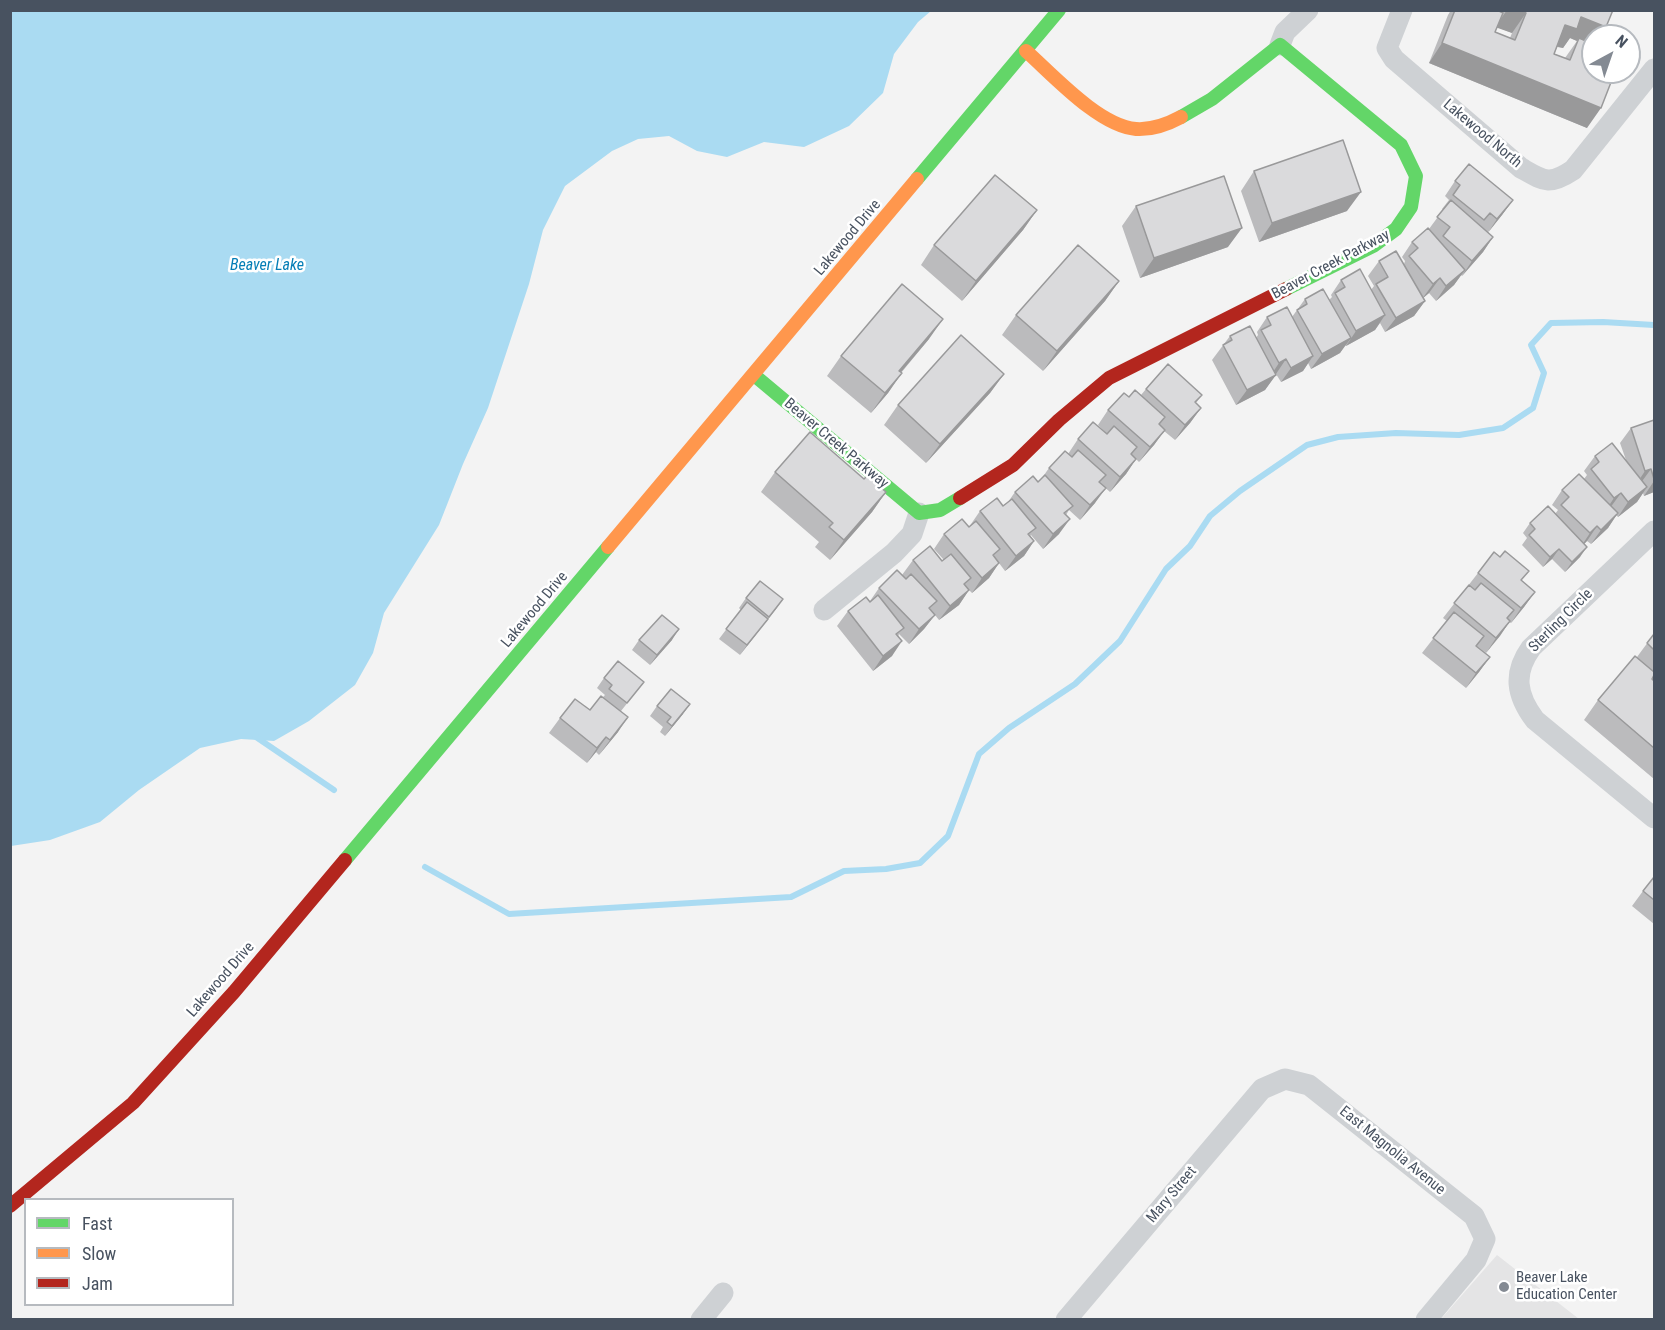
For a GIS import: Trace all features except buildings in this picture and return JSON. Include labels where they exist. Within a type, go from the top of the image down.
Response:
[{"type":"street","name":"Lakewood Drive","points":[[10,1206],[132,1103],[234,992],[1059,10]]},
{"type":"street","points":[[1026,51],[1090,107],[1110,120],[1136,129],[1170,124],[1208,102],[1280,45],[1285,32],[1308,10]]},
{"type":"street","name":"Lakewood North","points":[[1402,10],[1387,48],[1394,59],[1521,168],[1544,181],[1561,178],[1573,170],[1654,69]]},
{"type":"street","name":"Beaver Creek Parkway","points":[[754,375],[919,513],[940,510],[1014,465],[1059,420],[1109,378],[1373,246],[1396,229],[1411,207],[1416,176],[1401,146],[1280,45]]},
{"type":"street","points":[[824,610],[894,553],[912,534],[919,513]]},
{"type":"street","name":"Sterling Circle","points":[[1654,531],[1531,648],[1519,669],[1522,698],[1535,720],[1654,818]]},
{"type":"street","name":"East Magnolia Avenue","points":[[1285,1079],[1309,1085],[1474,1216],[1485,1239],[1476,1260],[1426,1320]]},
{"type":"street","name":"Mary Street","points":[[1066,1320],[1262,1089],[1285,1079]]},
{"type":"street","points":[[701,1320],[723,1293]]},
{"type":"shaded area","name":"Beaver Lake Education Center","points":[[1497,1255],[1579,1319],[1441,1319]]},
{"type":"water","name":"Beaver Lake","points":[[11,10],[931,11],[918,22],[894,54],[883,93],[849,126],[804,147],[764,142],[727,157],[697,151],[669,136],[638,139],[612,151],[565,186],[543,230],[529,284],[488,408],[439,525],[384,613],[373,653],[355,685],[309,721],[274,741],[241,739],[200,748],[139,790],[100,822],[50,840],[11,846]]},
{"type":"waterway","points":[[425,867],[509,914],[791,897],[844,871],[886,869],[920,863],[948,836],[979,754],[1009,728],[1075,684],[1120,641],[1166,569],[1190,546],[1210,516],[1240,491],[1307,445],[1338,437],[1396,433],[1459,435],[1503,428],[1533,408],[1544,373],[1531,345],[1551,323],[1603,322],[1654,325]]},
{"type":"waterway","points":[[256,737],[334,790]]},
{"type":"traffic: fast","points":[[917,179],[1059,10]]},
{"type":"traffic: fast","points":[[1181,117],[1212,99],[1280,45],[1401,145],[1416,176],[1411,207],[1396,229],[1373,246],[1286,289]]},
{"type":"traffic: fast","points":[[754,375],[919,513],[940,510],[960,498]]},
{"type":"traffic: fast","points":[[345,860],[608,547]]},
{"type":"traffic: slow","points":[[1026,51],[1077,98],[1107,119],[1122,126],[1148,129],[1181,117]]},
{"type":"traffic: slow","points":[[608,547],[917,179]]},
{"type":"traffic: jam","points":[[960,498],[1013,465],[1059,420],[1109,378],[1286,289]]},
{"type":"traffic: jam","points":[[10,1206],[133,1103],[234,992],[345,860]]},
{"type":"place","name":"Beaver Lake Education Center","points":[[1504,1287]]}]
